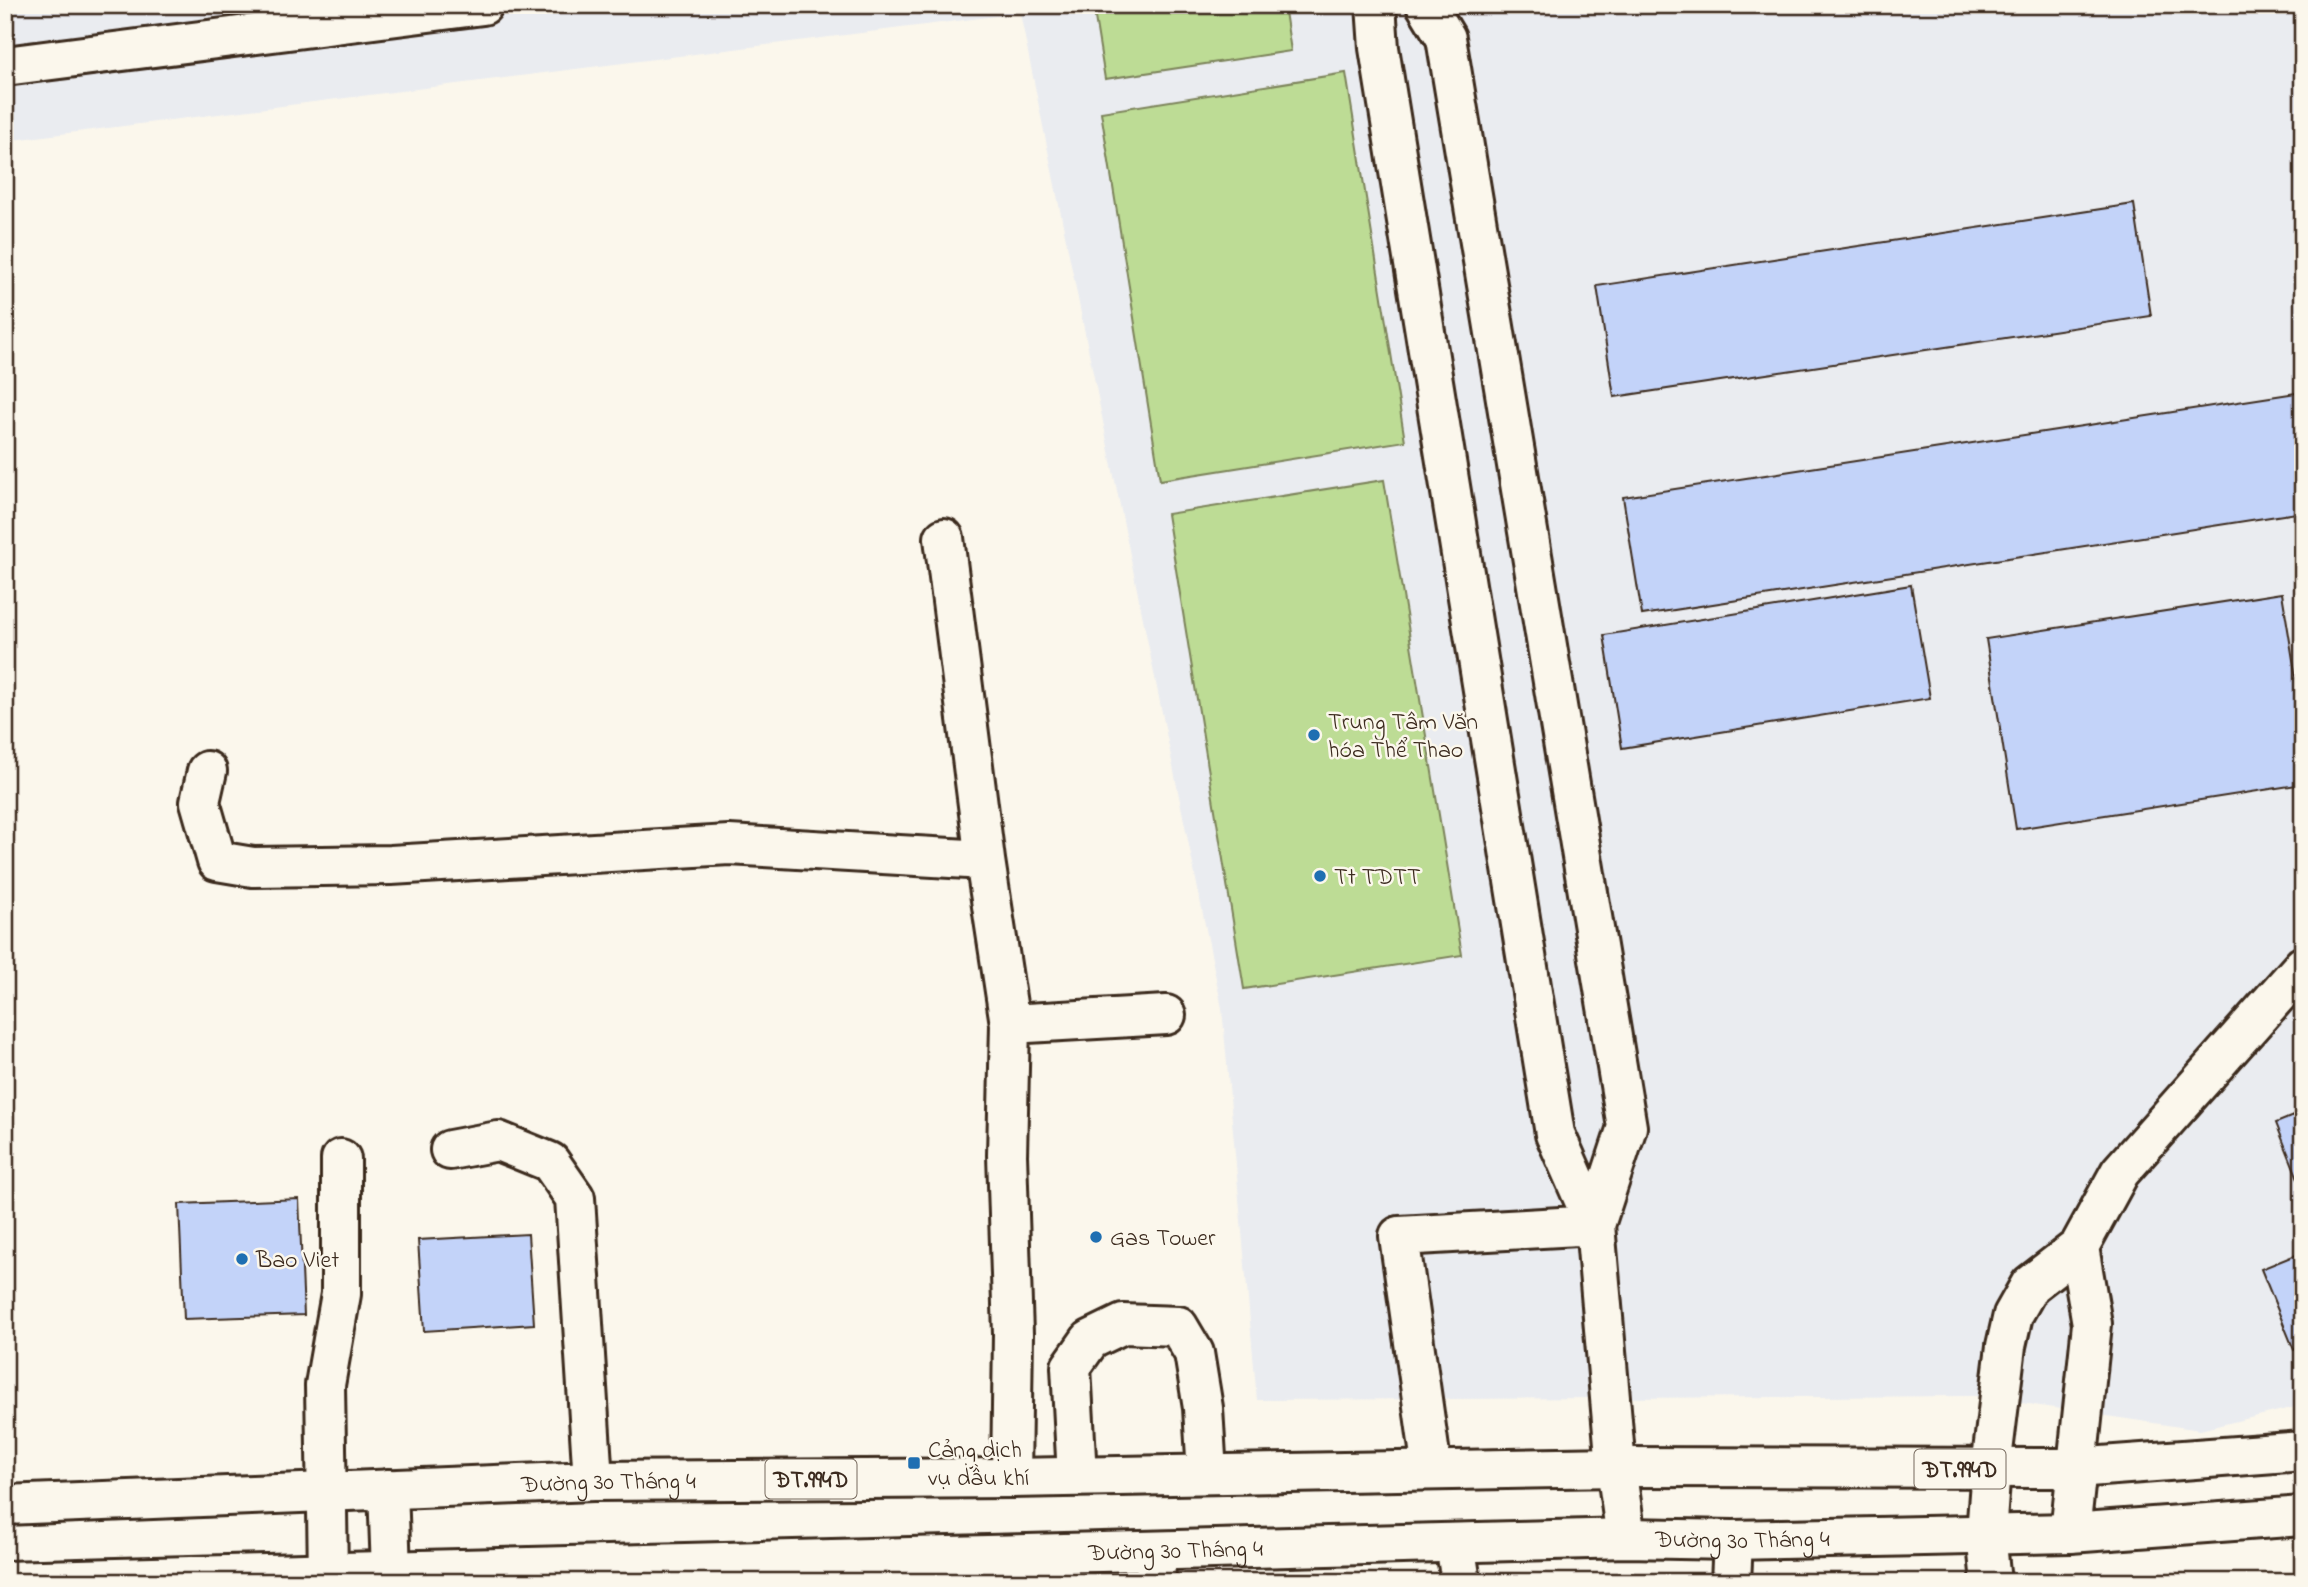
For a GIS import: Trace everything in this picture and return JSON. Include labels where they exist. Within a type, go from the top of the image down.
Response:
[{"type":"main road","points":[[5,66],[483,5]]},
{"type":"main road","points":[[1376,5],[1379,48],[1555,1134],[1595,1225],[1616,1467],[1626,1538]]},
{"type":"main road","points":[[1426,5],[1446,38],[1627,1127],[1595,1225]]},
{"type":"main road","points":[[944,538],[985,860],[1010,1024],[1007,1155],[1013,1334],[1012,1478]]},
{"type":"main road","points":[[206,771],[200,802],[217,861],[253,867],[391,865],[729,845],[985,860]]},
{"type":"main road","points":[[1991,1582],[1986,1534],[1991,1468],[2006,1346],[2013,1315],[2030,1285],[2079,1247],[2120,1172],[2303,966]]},
{"type":"main road","points":[[1010,1024],[1166,1015]]},
{"type":"main road","points":[[450,1150],[498,1141],[550,1162],[575,1198],[593,1481]]},
{"type":"main road","points":[[328,1573],[325,1385],[341,1294],[341,1159]]},
{"type":"main road","points":[[1432,1470],[1399,1236],[1595,1225]]},
{"type":"main road","points":[[2070,1533],[2092,1324],[2079,1247]]},
{"type":"main road","points":[[1077,1476],[1071,1367],[1090,1340],[1123,1324],[1178,1326],[1194,1353],[1203,1408],[1207,1474]]},
{"type":"main road","name":"Đường 30 Tháng 4","points":[[5,1505],[593,1481],[1012,1478],[1616,1467],[2075,1468],[2303,1451]]},
{"type":"main road","points":[[388,1489],[394,1576]]},
{"type":"main road","name":"Đường 30 Tháng 4","points":[[5,1581],[328,1573],[394,1576],[1155,1566],[1455,1543],[1626,1538],[1733,1540],[2070,1533],[2303,1516]]},
{"type":"main road","points":[[1731,1582],[1733,1540]]},
{"type":"main road","points":[[1455,1543],[1461,1582]]},
{"type":"shaded area","points":[[5,5],[2303,5],[2303,1405],[2200,1430],[1975,1396],[1257,1400],[1222,1008],[1020,13],[5,141]]},
{"type":"green space","points":[[1093,5],[1284,5],[1291,51],[1105,79]]},
{"type":"green space","points":[[1346,73],[1405,441],[1160,480],[1101,112]]},
{"type":"green space","name":"Trung Tâm Văn hóa Thể Thao","points":[[1384,480],[1462,955],[1244,989],[1167,514]]},
{"type":"building","points":[[2134,204],[2151,316],[1614,397],[1597,286]]},
{"type":"building","points":[[2303,392],[2303,512],[1642,615],[1623,497]]},
{"type":"building","points":[[1911,585],[1930,698],[1622,748],[1604,635]]},
{"type":"building","points":[[2282,593],[2303,720],[2303,784],[2016,829],[1986,639]]},
{"type":"building","points":[[2303,1112],[2303,1191],[2276,1123]]},
{"type":"building","name":"Bao Viet","points":[[299,1199],[304,1315],[184,1319],[179,1204]]},
{"type":"building","points":[[528,1234],[534,1324],[424,1331],[418,1240]]},
{"type":"building","points":[[2303,1252],[2303,1346],[2294,1350],[2261,1269]]},
{"type":"place","name":"Trung Tâm Văn hóa Thể Thao","points":[[1314,735]]},
{"type":"place","name":"Tt TDTT","points":[[1320,876]]},
{"type":"place","name":"Gas Tower","points":[[1096,1237]]},
{"type":"place","name":"Bao Viet","points":[[242,1259]]},
{"type":"place","name":"Cảng dịch vụ dầu khí","points":[[914,1463]]}]
